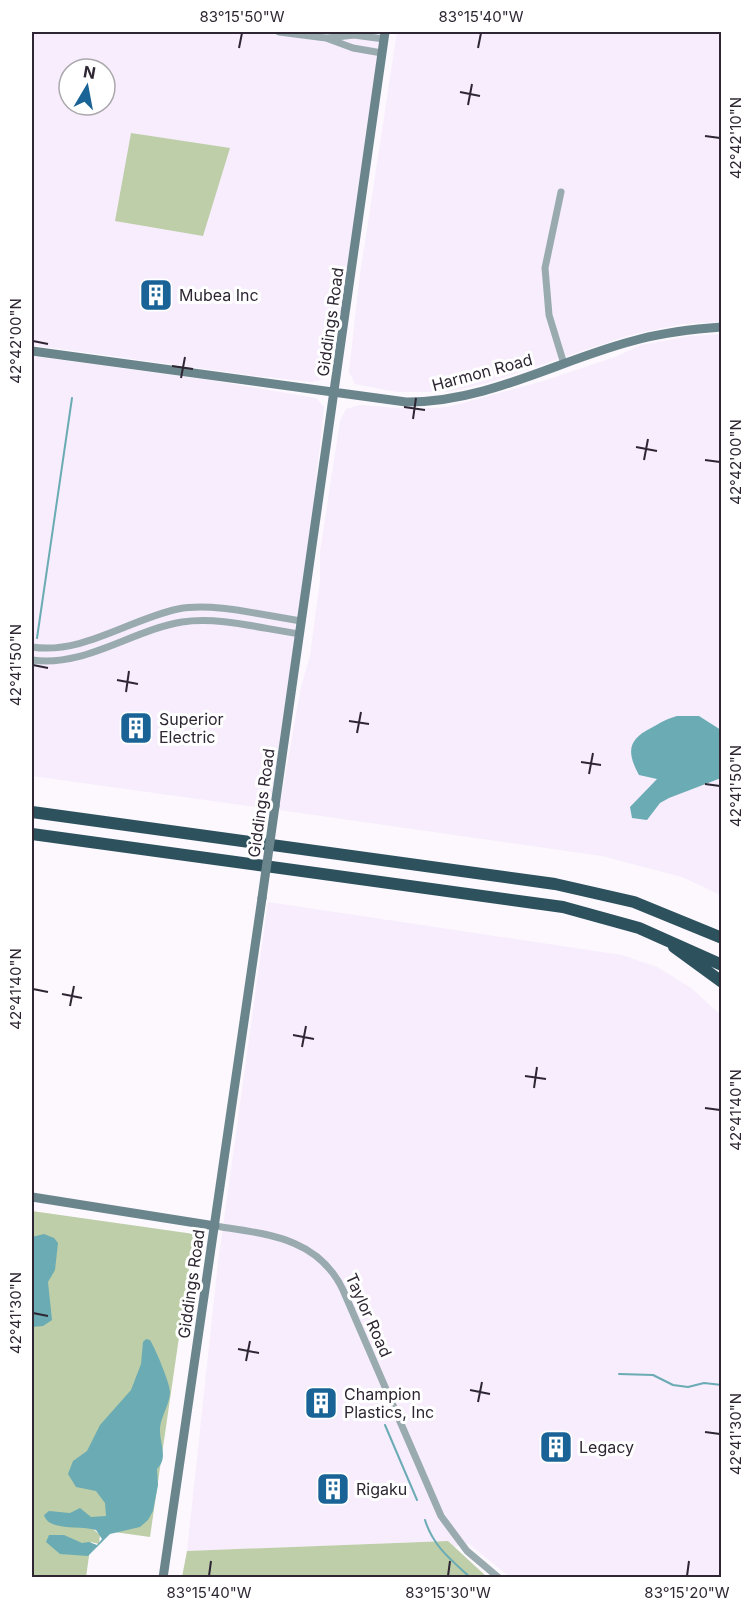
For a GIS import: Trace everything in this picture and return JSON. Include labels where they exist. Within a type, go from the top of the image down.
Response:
[{"type":"highway","points":[[32,812],[555,884],[634,902],[722,938]]},
{"type":"highway","points":[[32,834],[564,907],[629,925],[722,965]]},
{"type":"highway","points":[[658,936],[722,982]]},
{"type":"street","points":[[279,32],[326,38],[385,35]]},
{"type":"street","name":"Giddings Road","points":[[163,1578],[385,35]]},
{"type":"street","points":[[326,38],[352,48],[382,53]]},
{"type":"street","points":[[561,192],[545,268],[549,315],[564,364]]},
{"type":"street","name":"Harmon Road","points":[[32,351],[406,402],[447,400],[638,339],[722,327]]},
{"type":"street","points":[[32,647],[68,645],[179,609],[211,608],[302,621]]},
{"type":"street","points":[[32,660],[71,658],[181,622],[210,621],[300,634]]},
{"type":"street","name":"Taylor Road","points":[[32,1197],[290,1240],[313,1253],[332,1271],[343,1290],[441,1516],[467,1551],[499,1578]]},
{"type":"shaded area","points":[[32,32],[381,32],[333,364],[326,378],[312,382],[32,345]]},
{"type":"shaded area","points":[[397,32],[721,32],[721,322],[682,324],[630,335],[487,383],[448,392],[397,392],[355,384],[349,372],[359,282]]},
{"type":"shaded area","points":[[721,334],[721,895],[682,877],[602,856],[279,810],[301,687],[310,656],[320,581],[320,552],[340,421],[346,409],[360,405],[412,409],[448,407],[543,381],[615,357],[641,345],[691,336]]},
{"type":"shaded area","points":[[32,356],[209,380],[316,398],[324,407],[308,554],[270,809],[32,776]]},
{"type":"shaded area","points":[[268,902],[622,955],[657,967],[691,988],[721,1015],[721,1577],[510,1577],[469,1544],[454,1547],[448,1541],[187,1551],[218,1263]]},
{"type":"green space","points":[[131,133],[230,148],[203,236],[115,221]]},
{"type":"green space","points":[[32,1211],[194,1234],[150,1537],[93,1529],[100,1535],[99,1544],[91,1542],[86,1577],[32,1578]]},
{"type":"green space","points":[[448,1541],[487,1577],[182,1577],[187,1551]]},
{"type":"water","points":[[677,716],[699,716],[721,730],[721,778],[660,803],[647,820],[632,818],[630,807],[657,779],[639,775],[632,760],[633,742],[637,737],[663,721]]},
{"type":"water","points":[[44,1234],[54,1238],[58,1243],[55,1270],[48,1282],[52,1320],[43,1326],[32,1327],[32,1237]]},
{"type":"water","points":[[146,1339],[150,1340],[155,1350],[170,1392],[160,1428],[163,1455],[157,1469],[158,1485],[153,1511],[140,1527],[110,1534],[88,1556],[60,1554],[46,1542],[49,1535],[64,1535],[82,1543],[89,1542],[97,1545],[102,1539],[96,1530],[52,1524],[44,1515],[49,1511],[70,1513],[80,1508],[91,1517],[106,1516],[105,1503],[96,1491],[76,1487],[68,1474],[73,1461],[87,1451],[100,1425],[131,1390],[141,1364],[143,1342]]},
{"type":"waterway","points":[[37,638],[72,398]]},
{"type":"waterway","points":[[32,667],[32,673]]},
{"type":"waterway","points":[[619,1374],[653,1375],[673,1385],[688,1387],[704,1383],[722,1385]]},
{"type":"waterway","points":[[385,1425],[417,1500]]},
{"type":"waterway","points":[[425,1520],[438,1545],[471,1578]]},
{"type":"place","name":"Mubea Inc","points":[[156,295]]},
{"type":"place","name":"Superior Electric","points":[[136,728]]},
{"type":"place","name":"Champion Plastics, Inc","points":[[321,1403]]},
{"type":"place","name":"Legacy","points":[[556,1447]]},
{"type":"place","name":"Rigaku","points":[[333,1489]]}]
